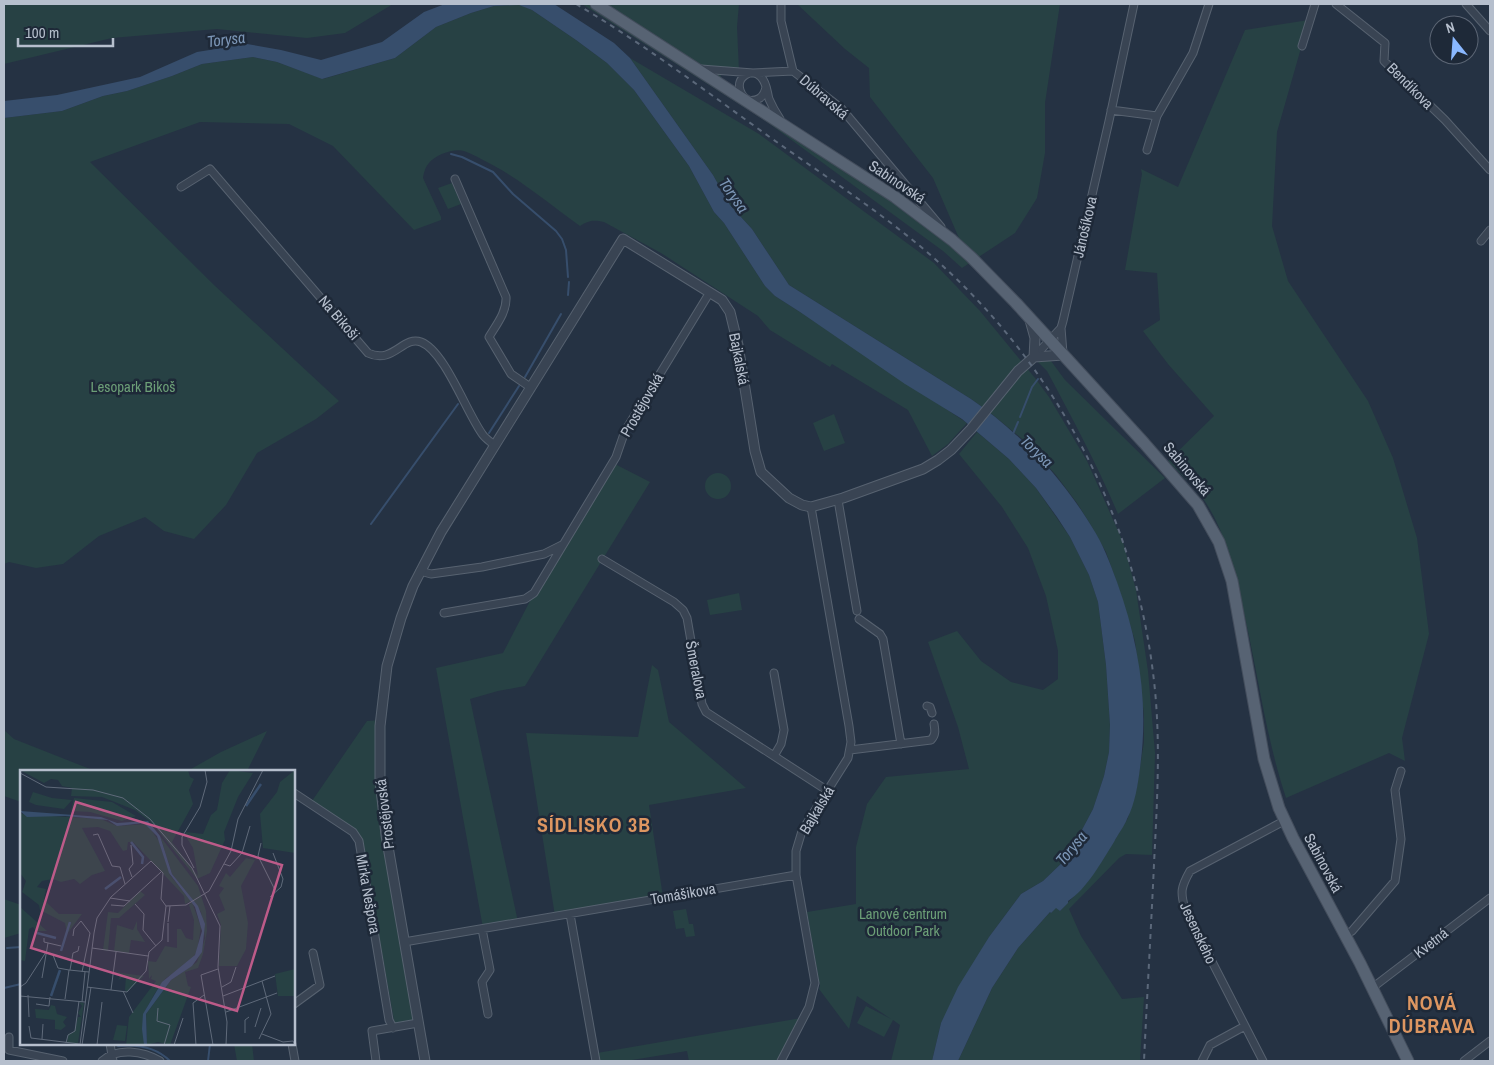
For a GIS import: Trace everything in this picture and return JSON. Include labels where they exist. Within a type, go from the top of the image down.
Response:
[{"type":"main road","name":"Sabinovská","points":[[596,4],[895,197],[952,240],[985,271],[1029,318],[1174,476],[1198,505],[1215,534],[1232,581],[1264,759],[1272,789],[1284,821],[1345,935],[1408,1061]]},
{"type":"street","name":"Dúbravská","points":[[781,4],[781,21],[793,71],[841,108],[952,240]]},
{"type":"street","name":"Jánošíkova","points":[[1063,356],[1061,328],[1134,4]]},
{"type":"street","points":[[1147,150],[1157,116],[1192,53],[1209,4]]},
{"type":"street","points":[[1302,46],[1316,4]]},
{"type":"street","name":"Bendíkova","points":[[1336,4],[1385,44],[1384,60],[1445,120],[1490,170]]},
{"type":"street","points":[[1466,4],[1490,31]]},
{"type":"street","name":"Dúbravská","points":[[697,69],[753,73],[793,71]]},
{"type":"street","points":[[771,72],[765,78],[766,85],[773,107],[786,126]]},
{"type":"street","points":[[753,73],[759,75],[766,85],[765,93],[761,98],[753,101],[746,100],[740,89],[742,78],[746,74],[753,73]]},
{"type":"street","points":[[1111,110],[1157,116]]},
{"type":"street","name":"Na Bikoši","points":[[181,187],[210,169],[368,353],[376,357],[385,356],[410,342],[421,342],[428,346],[455,383],[484,436],[494,445]]},
{"type":"street","points":[[455,179],[506,297],[504,310],[489,337],[511,374],[530,387]]},
{"type":"street","points":[[1481,241],[1490,230]]},
{"type":"street","name":"Prostějovská","points":[[425,1061],[386,835],[380,780],[380,726],[387,666],[405,607],[420,571],[440,532],[623,239]]},
{"type":"street","name":"Bajkalská","points":[[623,239],[722,300],[730,312],[746,390],[755,451],[761,472],[789,498],[802,505],[812,507],[850,732],[850,750],[848,758],[802,831],[796,851],[796,875],[814,983],[809,1007],[781,1061]]},
{"type":"street","name":"Prostějovská","points":[[444,613],[525,600],[534,593],[616,457],[625,431],[710,292]]},
{"type":"street","points":[[1029,318],[1035,338],[1034,357]]},
{"type":"street","points":[[812,507],[838,500],[924,469],[951,450],[971,429],[1018,371],[1061,328]]},
{"type":"street","points":[[1034,357],[1063,356]]},
{"type":"street","points":[[838,500],[857,611]]},
{"type":"street","points":[[420,571],[431,574],[482,567],[544,554],[562,545]]},
{"type":"street","points":[[544,554],[550,566]]},
{"type":"street","name":"Šmeralova","points":[[602,559],[674,602],[683,610],[702,704],[706,712],[828,791]]},
{"type":"street","points":[[859,619],[880,634],[883,639],[901,744]]},
{"type":"street","points":[[774,673],[784,730],[782,744],[774,756]]},
{"type":"street","points":[[927,706],[930,707],[932,713]]},
{"type":"street","points":[[850,750],[931,740],[935,734],[934,724]]},
{"type":"street","points":[[1345,935],[1352,930],[1395,881],[1401,839],[1396,790],[1401,772]]},
{"type":"street","name":"Mirka Nešpora","points":[[295,794],[353,832],[359,841],[389,1020],[394,1028]]},
{"type":"street","name":"Jesenského","points":[[1263,1061],[1185,909],[1181,896],[1183,884],[1190,871],[1284,821]]},
{"type":"street","name":"Tomášikova","points":[[404,942],[796,875]]},
{"type":"street","name":"Kvetná","points":[[1372,988],[1490,898]]},
{"type":"street","points":[[570,914],[596,1060]]},
{"type":"street","points":[[482,929],[490,970],[482,982],[488,1014]]},
{"type":"street","points":[[295,1003],[320,985],[313,953]]},
{"type":"street","points":[[376,1061],[372,1031],[418,1023]]},
{"type":"street","points":[[406,1025],[420,1036]]},
{"type":"street","points":[[1202,1061],[1210,1045],[1245,1026]]},
{"type":"street","points":[[9,1038],[9,1050],[63,1061]]},
{"type":"street","points":[[1464,1061],[1490,1041]]},
{"type":"street","points":[[110,1045],[112,1058]]},
{"type":"street","points":[[292,1045],[295,1061]]},
{"type":"street","points":[[102,1061],[126,1052],[140,1052],[160,1061]]},
{"type":"green space","points":[[4,4],[393,4],[345,33],[307,38],[217,29],[112,38],[4,64]]},
{"type":"green space","name":"Lesopark Bikoš","points":[[518,4],[532,10],[576,40],[607,63],[634,90],[689,166],[714,212],[724,223],[765,286],[775,296],[967,423],[948,444],[932,456],[908,410],[832,364],[830,367],[770,330],[758,316],[661,253],[604,222],[592,221],[580,226],[520,182],[471,154],[460,150],[450,151],[436,157],[428,165],[423,178],[441,220],[414,230],[333,146],[289,124],[200,122],[90,162],[214,285],[339,401],[316,419],[257,453],[226,505],[194,539],[164,531],[145,517],[99,536],[63,564],[36,568],[9,562],[4,564],[4,118],[62,111],[103,96],[127,91],[172,76],[202,64],[253,57],[277,62],[323,79],[395,58],[436,27],[471,13],[494,6]]},
{"type":"green space","points":[[582,4],[739,4],[737,27],[739,71],[720,71],[723,89],[901,206],[965,252],[933,178],[870,97],[869,68],[845,49],[797,4],[1060,4],[1045,103],[1045,153],[1037,198],[1015,233],[962,268],[943,251],[767,122]]},
{"type":"green space","points":[[1309,20],[1277,132],[1272,226],[1288,281],[1368,401],[1393,458],[1417,538],[1429,634],[1402,738],[1405,761],[1389,753],[1286,798],[1266,723],[1246,622],[1226,545],[1216,520],[1202,497],[1168,461],[1214,416],[1168,364],[1143,331],[1160,320],[1157,273],[1125,270],[1142,174],[1141,169],[1178,187],[1245,30]]},
{"type":"green space","points":[[630,58],[759,134],[934,263],[980,311],[1035,378],[1049,397],[1087,461],[1123,542],[1136,590],[1148,671],[1155,753],[1152,855],[1126,854],[1119,858],[1069,909],[1081,936],[1122,999],[1144,997],[1140,1061],[958,1061],[992,988],[1018,948],[1050,912],[1056,907],[1060,911],[1089,880],[1128,818],[1137,786],[1144,742],[1144,715],[1135,641],[1106,552],[1077,503],[1056,475],[1026,442],[971,399],[789,285],[752,229],[730,205],[713,175]]},
{"type":"green space","points":[[452,183],[461,204],[448,209],[438,188]]},
{"type":"green space","points":[[1036,360],[1051,361],[1065,380],[1165,478],[1118,514],[1093,459],[1047,371]]},
{"type":"green space","points":[[834,414],[845,443],[824,451],[813,423]]},
{"type":"green space","name":"Lanové centrum Outdoor Park","points":[[977,432],[1009,459],[1036,488],[1070,537],[1089,575],[1098,602],[1106,665],[1110,725],[1109,752],[1104,776],[1093,809],[1067,858],[1043,881],[1021,894],[989,937],[941,1023],[932,1061],[891,1061],[900,1025],[893,1020],[884,1037],[857,1023],[866,1006],[891,1019],[857,996],[849,1029],[819,989],[807,912],[856,904],[856,847],[867,804],[886,777],[969,769],[958,727],[928,642],[957,631],[981,661],[1011,682],[1043,690],[1058,679],[1058,651],[1046,596],[1028,548],[1002,507],[959,454]]},
{"type":"green space","points":[[611,462],[650,482],[525,686],[470,699],[518,922],[483,928],[436,668],[503,653],[530,601]]},
{"type":"green space","points":[[718,473],[727,477],[731,486],[727,495],[718,499],[709,495],[705,486],[709,477]]},
{"type":"green space","points":[[739,593],[742,610],[710,615],[707,600]]},
{"type":"green space","points":[[652,665],[658,670],[669,722],[746,788],[649,805],[663,897],[555,916],[526,733],[638,737]]},
{"type":"green space","points":[[382,720],[377,794],[406,941],[419,1021],[395,1026],[362,840],[312,801],[367,721]]},
{"type":"green space","points":[[4,730],[14,739],[92,770],[20,770],[20,802],[4,796]]},
{"type":"green space","points":[[267,731],[248,770],[183,770],[191,769],[221,752]]},
{"type":"green space","points":[[4,899],[20,905],[20,933],[4,938]]},
{"type":"green space","points":[[686,909],[689,924],[693,924],[695,936],[686,937],[684,928],[676,929],[673,911]]},
{"type":"green space","points":[[807,1017],[783,1061],[689,1061],[687,1051],[626,1061],[598,1061],[597,1053]]},
{"type":"green space","points":[[234,1045],[252,1045],[254,1061],[237,1061]]},
{"type":"water","points":[[445,4],[554,4],[614,43],[630,58],[713,175],[730,205],[752,229],[789,285],[971,399],[1006,426],[1023,441],[1067,490],[1103,547],[1125,605],[1140,674],[1143,720],[1142,744],[1134,800],[1124,825],[1088,882],[1060,911],[1056,908],[1050,912],[1018,948],[992,988],[958,1061],[932,1061],[941,1023],[958,987],[989,937],[1021,894],[1043,881],[1067,858],[1093,809],[1104,776],[1109,752],[1110,725],[1106,665],[1098,602],[1089,575],[1070,537],[1057,517],[1036,488],[1009,459],[962,419],[905,384],[775,296],[765,286],[724,223],[714,212],[689,166],[634,90],[607,63],[576,40],[532,10],[519,5],[494,6],[471,13],[436,27],[395,58],[322,79],[277,62],[253,57],[202,64],[172,76],[127,91],[103,96],[62,111],[4,118],[4,101],[57,95],[140,77],[197,52],[247,44],[321,60],[382,42],[424,12]]},
{"type":"waterway","points":[[451,154],[462,157],[493,172],[513,194],[556,231],[562,239],[566,250],[568,277]]},
{"type":"waterway","points":[[568,295],[569,282]]},
{"type":"waterway","points":[[525,377],[561,314]]},
{"type":"waterway","points":[[1020,417],[1032,387],[1038,379]]},
{"type":"waterway","points":[[489,433],[519,386]]},
{"type":"waterway","points":[[371,524],[458,404]]},
{"type":"waterway","points":[[1013,434],[1018,422]]},
{"type":"waterway","points":[[7,948],[20,947]]},
{"type":"waterway","points":[[4,988],[20,984]]},
{"type":"waterway","points":[[208,1061],[210,1045]]},
{"type":"waterway","points":[[118,1046],[146,1048],[159,1052],[170,1061]]},
{"type":"railway","points":[[576,4],[651,52],[916,242],[979,301],[1018,348],[1053,397],[1084,450],[1109,505],[1129,562],[1144,621],[1154,681],[1158,750],[1157,795],[1144,1061]]},
{"type":"district","name":"SÍDLISKO 3B","points":[[594,825]]},
{"type":"district","name":"NOVÁ DÚBRAVA","points":[[1432,1014]]},
{"type":"water label","name":"Torysa","points":[[226,39]]},
{"type":"water label","name":"Torysa","points":[[734,195]]},
{"type":"water label","name":"Torysa","points":[[1037,451]]},
{"type":"water label","name":"Torysa","points":[[1071,848]]}]
